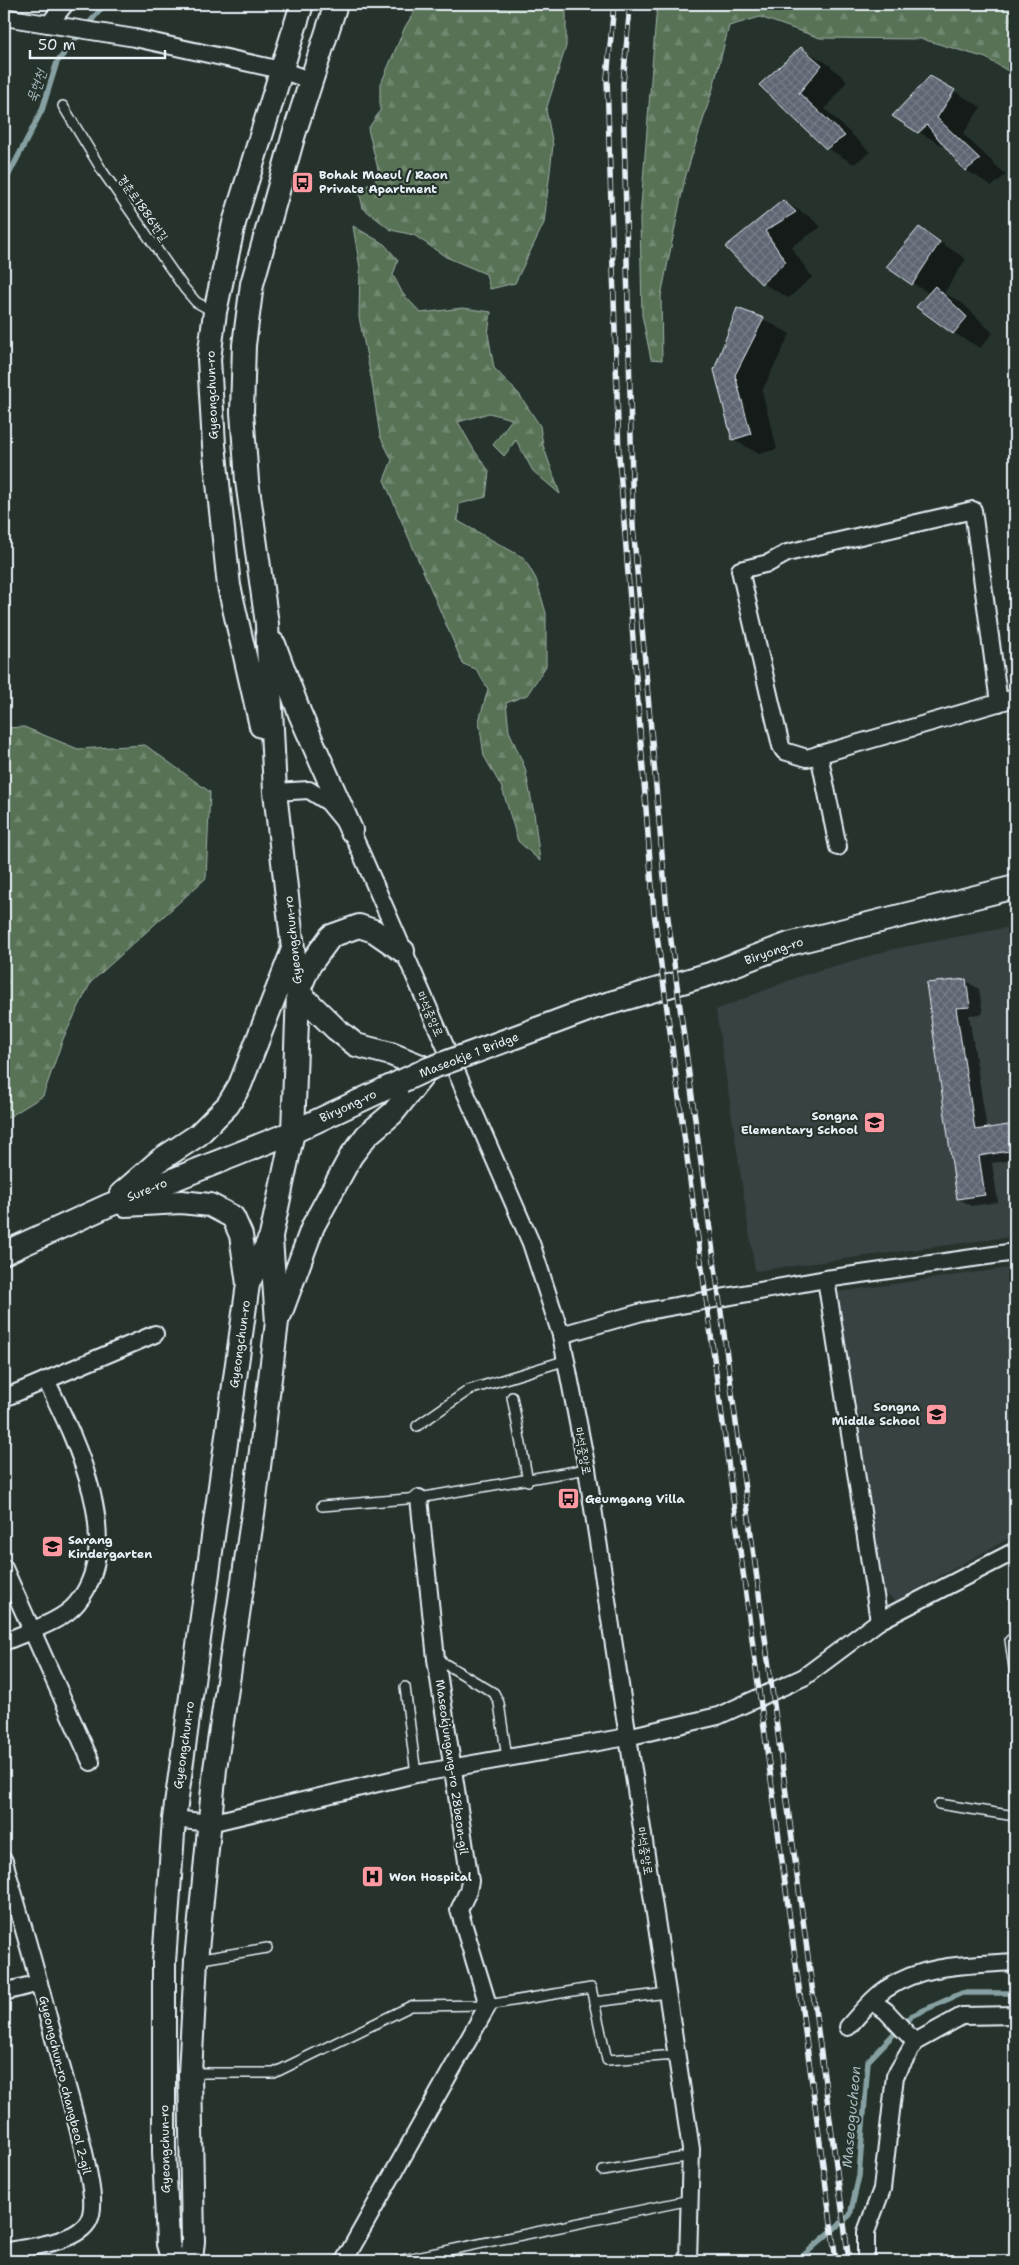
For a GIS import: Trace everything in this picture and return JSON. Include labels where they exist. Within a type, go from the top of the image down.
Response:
[{"type":"street","points":[[56,25],[65,4]]},
{"type":"street","name":"Gyeongchun-ro","points":[[275,792],[228,586],[214,445],[209,359],[215,312],[234,223],[302,4]]},
{"type":"street","name":"Gyeongchun-ro","points":[[173,2261],[168,2244],[164,2152],[164,1962],[174,1819],[248,1284],[271,1236],[293,1132],[298,992],[275,792],[267,624],[247,481],[242,412],[244,345],[252,284],[294,134],[336,4]]},
{"type":"street","points":[[4,17],[135,38],[281,70],[312,81]]},
{"type":"street","points":[[999,703],[973,510],[786,553],[769,563],[740,570],[781,746],[784,751],[807,758],[819,754],[999,703],[1015,698]]},
{"type":"street","points":[[267,624],[300,714],[351,830]]},
{"type":"street","points":[[819,754],[838,847]]},
{"type":"street","name":"마석중앙로","points":[[275,792],[309,790],[328,802],[351,830],[531,1243],[561,1335],[587,1469],[691,2156],[688,2261]]},
{"type":"street","name":"Biryong-ro","points":[[536,1029],[593,1008],[710,974],[789,944],[1015,887]]},
{"type":"street","points":[[277,1322],[314,1226],[333,1186],[351,1156],[367,1135],[393,1113],[428,1069],[390,1054],[356,1045],[336,1029],[298,992],[308,966],[331,936],[359,926],[374,931],[403,952]]},
{"type":"street","points":[[107,1206],[160,1160],[198,1135],[228,1105],[240,1085],[294,946]]},
{"type":"street","name":"Maseokje 1 Bridge","points":[[402,1081],[428,1069],[536,1029]]},
{"type":"street","name":"Biryong-ro","points":[[293,1132],[402,1081]]},
{"type":"street","name":"Sure-ro","points":[[4,1254],[107,1206],[293,1132]]},
{"type":"street","points":[[107,1206],[181,1202],[210,1205],[233,1217],[241,1235],[248,1284]]},
{"type":"street","name":"Gyeongchun-ro","points":[[191,2261],[193,2241],[190,2073],[196,1960],[215,1769],[254,1507],[277,1322],[271,1236]]},
{"type":"street","points":[[561,1335],[642,1312],[826,1279],[1015,1252]]},
{"type":"street","points":[[826,1279],[879,1622]]},
{"type":"street","points":[[4,1398],[155,1334]]},
{"type":"street","points":[[4,1642],[64,1616],[78,1603],[90,1580],[97,1554],[97,1527],[88,1481],[71,1432],[46,1380]]},
{"type":"street","name":"Maseokjungang-ro 28beon-gil","points":[[419,1498],[436,1659],[470,1881],[468,1891],[459,1910],[488,2005]]},
{"type":"street","points":[[174,1819],[210,1824],[416,1774],[627,1737],[718,1716],[754,1702],[804,1677],[879,1622],[1015,1550]]},
{"type":"street","points":[[4,1568],[91,1762]]},
{"type":"street","name":"Gyeongchun-ro changbeol 2-gil","points":[[4,1861],[39,1983],[87,2165],[92,2202],[90,2218],[85,2227],[74,2236],[4,2252]]},
{"type":"street","points":[[848,2027],[886,1989],[910,1976],[934,1969],[1015,1962]]},
{"type":"street","points":[[4,1992],[39,1983]]},
{"type":"street","points":[[872,2002],[886,2011],[912,2038]]},
{"type":"street","points":[[346,2260],[488,2005]]},
{"type":"street","points":[[866,2261],[866,2232],[882,2189],[895,2076],[912,2038],[962,2016],[1015,2015]]},
{"type":"lane","name":"경춘로1886번길","points":[[64,106],[103,172],[184,288],[196,302],[215,312]]},
{"type":"lane","points":[[417,1426],[469,1390],[567,1360]]},
{"type":"lane","points":[[512,1397],[528,1481]]},
{"type":"lane","points":[[322,1506],[419,1498],[528,1481],[587,1469]]},
{"type":"lane","points":[[1010,1640],[1015,1675]]},
{"type":"lane","points":[[436,1659],[494,1694],[499,1703],[508,1758]]},
{"type":"lane","points":[[405,1687],[416,1774]]},
{"type":"lane","points":[[939,1804],[1015,1816]]},
{"type":"lane","points":[[196,1960],[267,1948]]},
{"type":"lane","points":[[190,2073],[274,2074],[411,2006],[488,2005],[591,1988],[607,2060],[676,2055]]},
{"type":"lane","points":[[594,2002],[667,1993]]},
{"type":"lane","points":[[603,2171],[691,2156]]},
{"type":"lane","points":[[396,2261],[690,2200]]},
{"type":"shaded area","name":"Songna Elementary School","points":[[1015,926],[1015,1236],[755,1271],[716,1010],[803,975],[894,949]]},
{"type":"shaded area","name":"Songna Middle School","points":[[1015,1267],[1015,1535],[895,1601],[883,1591],[838,1292]]},
{"type":"green space","points":[[419,4],[566,4],[566,46],[546,110],[553,145],[544,223],[515,283],[490,289],[486,274],[446,257],[414,235],[391,230],[363,208],[359,191],[380,177],[368,129],[380,111],[380,86],[405,27]]},
{"type":"green space","points":[[657,4],[1015,4],[1015,75],[986,58],[922,39],[820,38],[760,17],[729,26],[713,88],[685,178],[661,296],[662,360],[651,359],[642,315],[640,219]]},
{"type":"green space","points":[[353,226],[384,244],[398,260],[393,275],[403,294],[421,313],[463,308],[491,312],[488,334],[494,368],[519,394],[540,426],[543,445],[560,494],[533,471],[516,440],[504,456],[493,445],[512,419],[489,413],[458,422],[489,471],[486,497],[459,504],[458,521],[524,558],[536,579],[546,613],[546,666],[527,695],[506,703],[509,731],[525,768],[534,813],[540,861],[518,841],[502,788],[484,756],[479,721],[488,689],[476,669],[463,664],[384,480],[392,460],[380,436],[372,382],[359,317],[360,268]]},
{"type":"green space","points":[[24,727],[78,749],[145,745],[210,792],[206,878],[91,982],[63,1039],[43,1096],[4,1120],[4,728]]},
{"type":"building","points":[[801,47],[822,65],[799,93],[845,136],[826,149],[759,85]]},
{"type":"building","points":[[930,76],[955,90],[937,118],[980,159],[965,171],[927,125],[918,133],[892,116]]},
{"type":"building","points":[[783,200],[796,212],[765,231],[786,262],[761,284],[725,247]]},
{"type":"building","points":[[919,227],[940,242],[912,285],[886,267]]},
{"type":"building","points":[[935,286],[967,317],[953,334],[916,307]]},
{"type":"building","points":[[737,308],[764,318],[735,375],[751,434],[732,440],[714,370]]},
{"type":"building","points":[[1010,974],[1015,974],[1015,1019]]},
{"type":"building","points":[[966,979],[970,1007],[956,1008],[975,1130],[1015,1124],[1015,1150],[979,1156],[985,1195],[957,1199],[926,983]]},
{"type":"waterway","name":"묵현천","points":[[4,184],[42,110],[57,62],[105,4]]},
{"type":"waterway","name":"Maseogucheon","points":[[797,2261],[850,2215],[859,2176],[868,2061],[911,2016],[962,1993],[1015,1993]]},
{"type":"railway","points":[[614,4],[607,78],[619,456],[654,913],[836,2261]]},
{"type":"railway","points":[[630,4],[623,84],[633,526],[667,911],[849,2261]]},
{"type":"place","name":"Bohak Maeul / Raon Private Apartment","points":[[303,182]]},
{"type":"place","name":"Songna Elementary School","points":[[874,1123]]},
{"type":"place","name":"Songna Middle School","points":[[936,1414]]},
{"type":"place","name":"Geumgang Villa","points":[[569,1499]]},
{"type":"place","name":"Sarang Kindergarten","points":[[52,1547]]},
{"type":"place","name":"Won Hospital","points":[[373,1877]]}]
